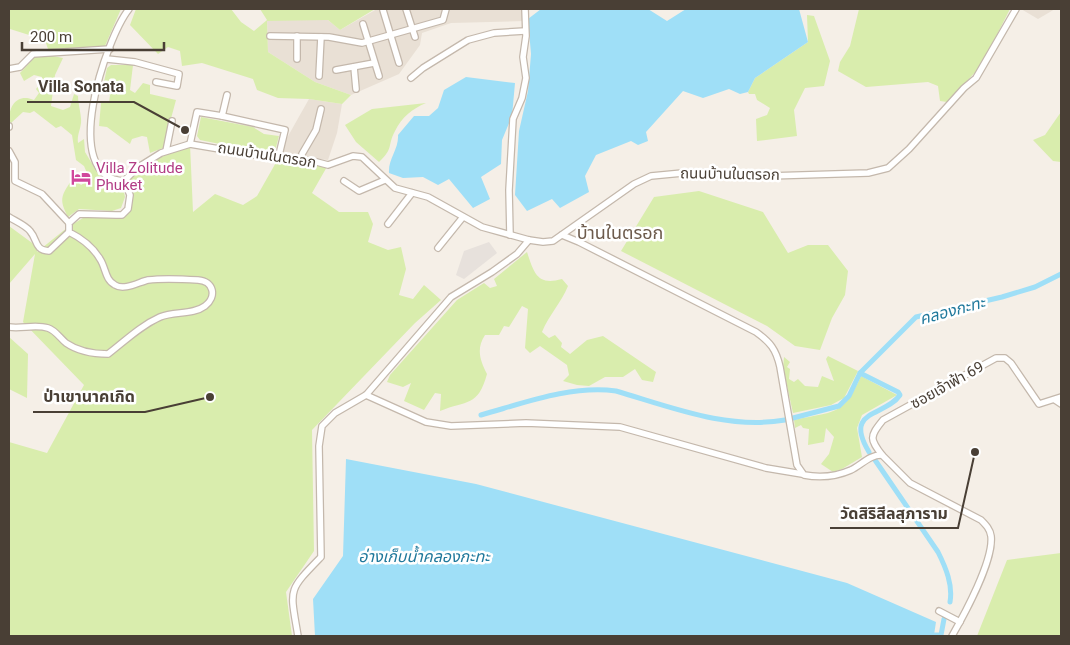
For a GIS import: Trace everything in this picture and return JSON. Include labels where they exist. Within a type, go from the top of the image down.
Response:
[{"type":"street","points":[[9,217],[30,231],[37,246],[42,250],[49,251],[68,232],[69,223],[79,214],[122,215],[128,209],[130,194],[124,181],[115,180],[108,176],[100,167],[90,148],[96,91],[121,19],[129,9]]},
{"type":"street","points":[[406,9],[415,37]]},
{"type":"street","points":[[270,36],[321,37],[368,42],[443,20],[446,9]]},
{"type":"street","points":[[510,235],[509,190],[513,119],[522,98],[526,78],[523,57],[525,9]]},
{"type":"street","name":"ถนนบ้านในตรอก","points":[[124,181],[137,168],[166,151],[190,144],[278,159],[302,160],[328,165],[353,156],[362,157],[395,188],[428,197],[482,227],[529,240],[553,241],[634,184],[652,176],[693,172],[769,176],[868,173],[888,168],[909,149],[981,72],[1016,9]]},
{"type":"street","points":[[383,10],[399,63]]},
{"type":"street","points":[[363,24],[378,76]]},
{"type":"street","points":[[412,78],[423,68],[468,40],[494,33],[525,31]]},
{"type":"street","points":[[297,36],[297,59]]},
{"type":"street","points":[[319,76],[321,37]]},
{"type":"street","points":[[9,69],[20,66],[33,54],[46,52],[61,54],[110,49]]},
{"type":"street","points":[[107,59],[135,62],[179,74],[177,86],[156,82]]},
{"type":"street","points":[[336,70],[374,63]]},
{"type":"street","points":[[354,67],[356,89]]},
{"type":"street","points":[[222,116],[227,95]]},
{"type":"street","points":[[302,160],[302,154],[316,130],[321,109]]},
{"type":"street","points":[[190,144],[197,112],[222,116],[285,130],[278,159]]},
{"type":"street","points":[[166,151],[172,121]]},
{"type":"street","points":[[9,151],[15,162],[15,181],[42,194],[69,223]]},
{"type":"street","points":[[344,181],[359,191],[385,180]]},
{"type":"street","points":[[388,224],[412,192]]},
{"type":"street","points":[[438,248],[464,218]]},
{"type":"street","points":[[9,327],[20,329],[38,326],[50,328],[68,344],[90,354],[108,354],[125,338],[162,316],[200,309],[210,301],[212,286],[209,282],[200,280],[150,280],[120,287],[114,285],[107,278],[101,259],[83,240],[68,232]]},
{"type":"street","points":[[562,235],[729,318],[770,342],[778,356],[797,465],[804,475]]},
{"type":"street","points":[[298,636],[292,593],[298,580],[321,557],[320,433],[322,426],[329,417],[366,395],[451,297],[517,254],[529,240]]},
{"type":"street","name":"ซอยเจ้าฟ้า 69","points":[[882,455],[873,442],[873,433],[882,420],[996,358],[1005,358],[1011,363],[1039,404],[1055,400]]},
{"type":"street","points":[[366,395],[426,422],[451,426],[526,423],[620,427],[766,468],[804,475],[835,476],[851,470],[874,456],[882,455],[910,483],[941,497],[988,526],[991,535],[989,552],[983,573],[952,636]]},
{"type":"street","points":[[1061,397],[1055,400],[1061,404]]},
{"type":"street","points":[[938,610],[960,622]]},
{"type":"shaded area","points":[[377,9],[527,9],[525,21],[451,23],[422,33],[420,45],[399,74],[351,95],[315,82],[268,52],[267,20],[328,20],[340,30]]},
{"type":"shaded area","points":[[1021,9],[1055,9],[1038,19]]},
{"type":"shaded area","points":[[309,99],[342,104],[337,133],[328,160],[281,155],[283,145]]},
{"type":"shaded area","points":[[489,242],[497,253],[464,279],[456,275],[464,251]]},
{"type":"green space","points":[[9,9],[121,9],[105,46],[60,50],[48,49],[45,40],[10,29]]},
{"type":"green space","points":[[136,9],[231,9],[241,22],[254,31],[267,20],[260,9],[375,9],[340,30],[328,20],[267,21],[268,52],[315,82],[351,95],[342,104],[309,99],[278,98],[257,90],[253,79],[202,63],[182,66],[180,51],[168,47],[158,54],[130,25]]},
{"type":"green space","points":[[859,9],[1010,9],[981,66],[947,102],[940,101],[938,86],[928,82],[866,87],[838,71],[840,62],[850,46]]},
{"type":"green space","points":[[807,15],[814,16],[830,61],[824,86],[805,88],[794,110],[797,136],[757,141],[756,119],[767,115],[770,108],[757,100],[755,94],[749,94],[748,92],[755,78],[808,42]]},
{"type":"green space","points":[[48,55],[63,58],[55,75],[51,106],[63,110],[70,107],[74,94],[78,96],[81,126],[78,143],[84,139],[85,152],[108,183],[123,187],[125,197],[121,208],[112,211],[79,209],[68,217],[62,201],[66,189],[73,178],[81,185],[90,180],[84,166],[76,160],[72,135],[61,126],[56,128],[34,111],[30,113],[23,112],[11,123],[9,120],[13,105],[23,98],[34,100],[39,93],[36,89],[42,82],[42,77],[34,75],[24,81],[20,73],[35,57]]},
{"type":"green space","points":[[111,65],[133,65],[130,90],[135,93],[143,83],[150,85],[150,94],[176,100],[163,148],[150,153],[147,137],[142,136],[132,139],[130,144],[107,127],[99,126],[101,103],[109,103],[110,95],[102,91],[107,68]]},
{"type":"green space","points":[[426,103],[416,108],[404,118],[393,136],[389,150],[379,162],[356,142],[345,125],[372,109]]},
{"type":"green space","points":[[1061,112],[1061,162],[1053,161],[1033,140],[1045,135]]},
{"type":"green space","points":[[201,117],[253,127],[264,134],[279,136],[274,155],[200,140],[197,136]]},
{"type":"green space","points":[[190,144],[193,212],[215,194],[243,205],[257,196],[278,159],[328,165],[312,193],[339,212],[368,212],[373,224],[368,242],[388,250],[401,247],[406,269],[399,295],[413,299],[424,285],[441,300],[415,323],[312,430],[314,551],[286,592],[292,636],[9,636],[9,442],[47,453],[84,385],[23,322],[35,254],[9,284],[9,226],[39,248],[37,252],[68,227],[88,215],[123,212],[129,199],[126,179],[137,168]]},
{"type":"green space","points":[[699,191],[763,212],[788,253],[808,245],[828,245],[848,271],[845,295],[832,318],[820,350],[795,346],[767,326],[621,251],[654,197]]},
{"type":"green space","points":[[527,252],[538,276],[547,281],[562,279],[568,286],[542,332],[549,338],[555,335],[562,343],[561,347],[570,354],[587,340],[603,336],[656,372],[653,382],[642,380],[635,369],[623,377],[605,377],[589,386],[563,381],[569,375],[567,365],[540,346],[530,353],[525,348],[528,309],[522,306],[509,327],[504,326],[499,335],[485,335],[482,340],[480,354],[487,374],[484,385],[475,397],[470,401],[440,411],[441,394],[435,393],[424,410],[404,401],[411,383],[403,387],[387,382],[390,375],[457,300],[484,283],[490,288],[497,286],[494,279]]},
{"type":"green space","points":[[9,337],[28,354],[27,398],[9,389]]},
{"type":"green space","points":[[828,356],[858,371],[844,398],[831,405],[793,413],[783,368],[784,357],[790,362],[787,367],[790,369],[789,379],[794,382],[798,379],[805,386],[818,387],[822,376],[834,381],[826,359]]},
{"type":"green space","points":[[861,376],[897,395],[862,415],[857,428],[862,457],[833,472],[821,464],[829,454],[834,437],[826,428],[824,442],[808,445],[809,429],[803,428],[801,425],[795,428],[794,420],[836,410],[849,399]]},
{"type":"green space","points":[[1061,553],[1061,636],[977,636],[1007,560]]},
{"type":"water","points":[[541,9],[648,9],[667,21],[686,9],[799,9],[808,42],[755,78],[748,92],[740,94],[729,89],[703,98],[683,91],[646,132],[648,141],[638,145],[631,141],[596,155],[585,176],[589,192],[560,208],[552,199],[527,211],[515,195],[519,131],[528,91],[531,54],[528,19]]},
{"type":"water","points":[[466,77],[515,83],[512,116],[502,140],[501,164],[481,177],[490,199],[473,208],[449,179],[438,185],[423,177],[403,178],[389,173],[398,135],[414,116],[429,116],[438,108],[444,90]]},
{"type":"water","name":"อ่างเก็บน้ำคลองกะทะ","points":[[346,459],[476,484],[847,583],[936,622],[934,635],[315,636],[313,599],[343,556]]},
{"type":"waterway","name":"คลองกะทะ","points":[[793,418],[839,406],[849,396],[860,373],[916,317],[1002,297],[1035,287],[1061,274]]},
{"type":"waterway","name":"คลองกะทะ","points":[[860,373],[898,392],[900,395],[893,402],[863,421],[861,428],[862,438],[869,452]]},
{"type":"waterway","points":[[481,415],[548,396],[599,390],[616,391],[678,410],[721,419],[742,422],[785,420]]},
{"type":"waterway","points":[[875,460],[938,552],[944,564],[951,589],[950,602]]},
{"type":"waterway","points":[[934,635],[941,635],[944,619]]},
{"type":"place","name":"Villa Sonata","points":[[185,130]]},
{"type":"place","name":"Villa Zolitude Phuket","points":[[81,177]]},
{"type":"place","name":"ป่าเขานาคเกิด","points":[[210,397]]},
{"type":"place","name":"วัดสิริสีลสุภาราม","points":[[975,452]]},
{"type":"district","name":"บ้านในตรอก","points":[[620,233]]}]
